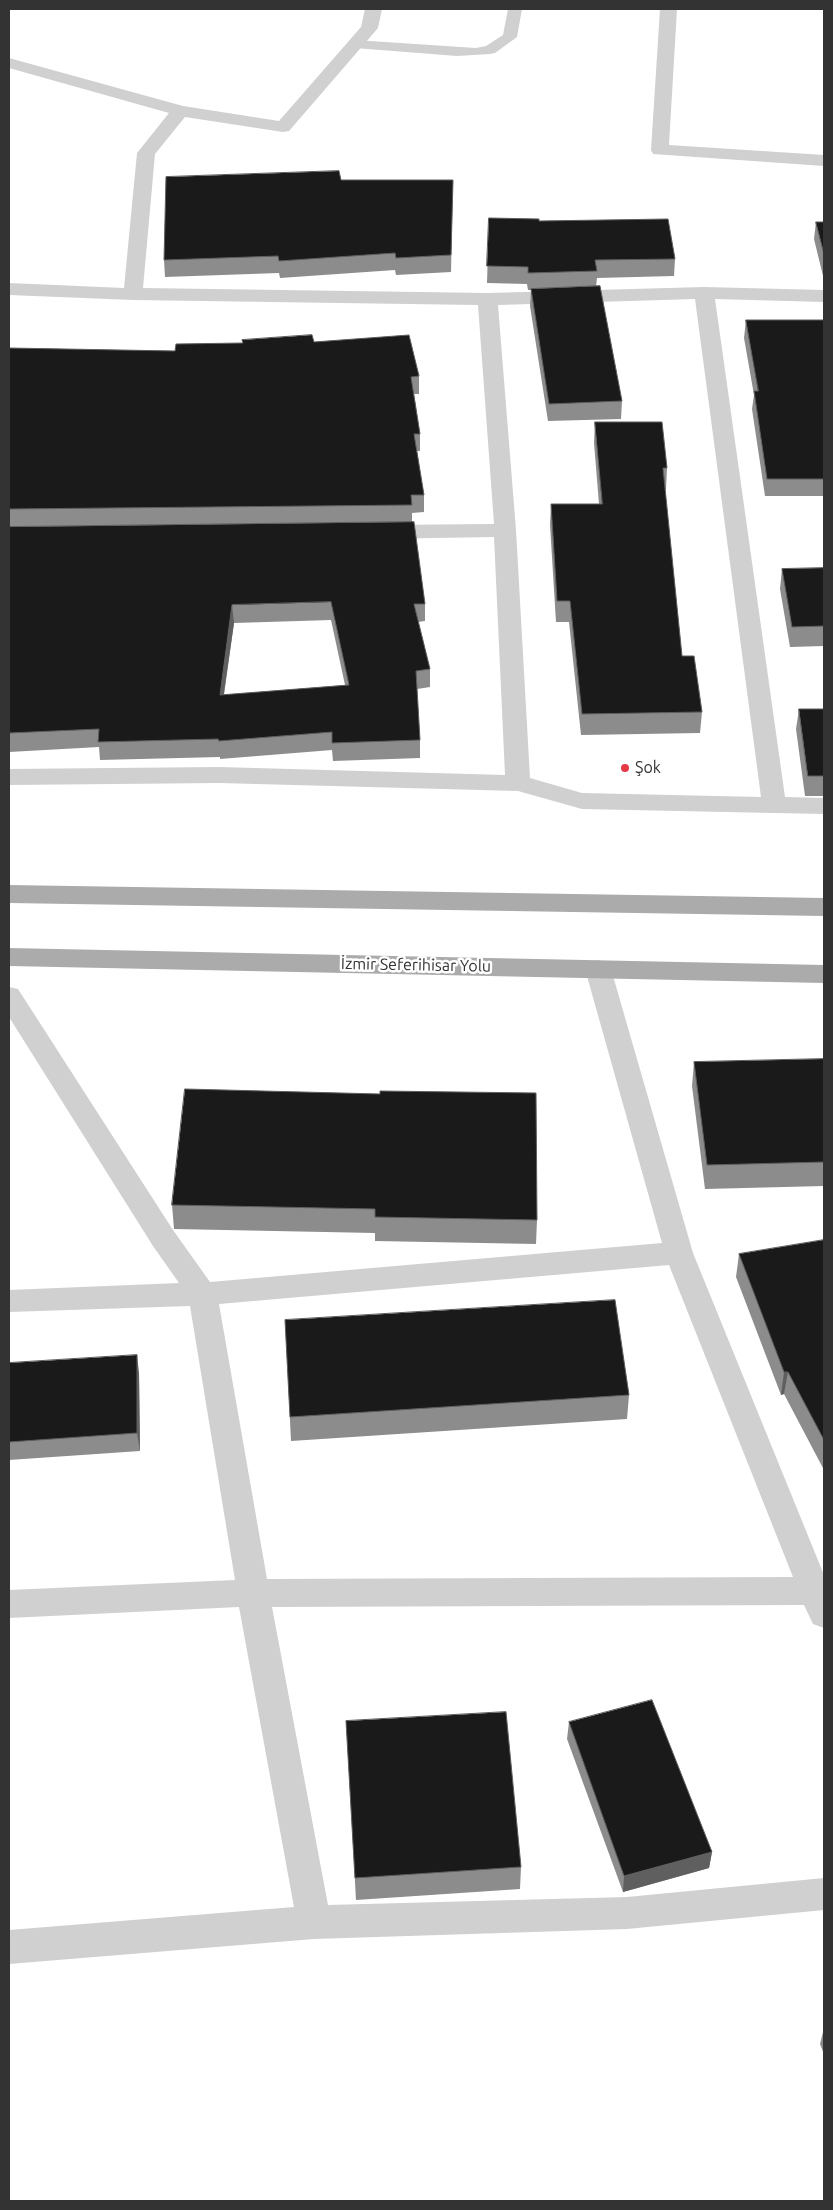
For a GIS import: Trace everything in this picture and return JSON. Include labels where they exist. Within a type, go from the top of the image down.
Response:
[{"type":"main road","points":[[9,894],[824,907]]},
{"type":"main road","name":"İzmir Seferihisar Yolu","points":[[9,956],[824,974]]},
{"type":"street","points":[[9,63],[181,111],[283,127],[369,28],[373,9]]},
{"type":"street","points":[[668,9],[660,150],[824,160]]},
{"type":"street","points":[[133,294],[146,153],[181,111]]},
{"type":"street","points":[[9,289],[133,294],[488,299],[704,293],[824,296]]},
{"type":"street","points":[[704,293],[774,806]]},
{"type":"street","points":[[488,299],[505,530],[518,783]]},
{"type":"street","points":[[356,532],[505,530]]},
{"type":"street","points":[[9,777],[219,775],[518,783],[582,801],[824,806]]},
{"type":"street","points":[[9,1604],[254,1593],[820,1603],[679,1253],[598,969]]},
{"type":"street","points":[[9,996],[163,1238],[203,1294],[267,1676],[314,1922]]},
{"type":"street","points":[[9,1301],[203,1294],[679,1253]]},
{"type":"street","points":[[9,1947],[314,1922],[628,1913],[824,1894]]},
{"type":"lane","points":[[355,44],[457,52],[490,50],[510,37],[515,9]]},
{"type":"building","points":[[339,171],[341,180],[453,180],[451,255],[396,258],[395,253],[279,261],[278,256],[164,260],[166,177]]},
{"type":"building","points":[[489,218],[539,219],[539,221],[668,219],[675,259],[595,260],[597,271],[528,273],[528,267],[487,266]]},
{"type":"building","points":[[816,222],[824,222],[824,254]]},
{"type":"building","points":[[600,286],[622,401],[549,404],[531,289]]},
{"type":"building","points":[[746,320],[824,320],[824,479],[767,479],[754,391],[758,391]]},
{"type":"building","points":[[312,335],[314,342],[409,335],[419,376],[411,377],[420,434],[414,434],[424,495],[411,495],[412,505],[9,509],[9,348],[175,351],[176,344],[243,343],[242,340]]},
{"type":"building","points":[[595,422],[662,422],[667,468],[663,468],[682,656],[694,656],[702,712],[582,714],[570,601],[557,601],[551,504],[602,504]]},
{"type":"building","points":[[414,522],[425,604],[414,604],[430,669],[416,671],[420,740],[332,743],[332,732],[219,741],[218,739],[98,742],[99,729],[9,733],[9,527]],"holes":[[[331,602],[349,685],[220,695],[232,605]]]},
{"type":"building","points":[[824,568],[824,626],[792,627],[782,569]]},
{"type":"building","points":[[799,709],[824,709],[824,776],[808,776]]},
{"type":"building","points":[[824,1059],[824,1162],[707,1165],[694,1062]]},
{"type":"building","points":[[185,1089],[380,1094],[380,1091],[536,1093],[537,1220],[375,1217],[375,1209],[172,1205]]},
{"type":"building","points":[[824,1240],[824,1440],[788,1372],[784,1372],[739,1254]]},
{"type":"building","points":[[615,1300],[629,1395],[290,1417],[285,1320]]},
{"type":"building","points":[[137,1355],[137,1433],[9,1442],[9,1363]]},
{"type":"building","points":[[652,1700],[712,1852],[624,1876],[569,1722]]},
{"type":"building","points":[[506,1712],[521,1867],[355,1878],[346,1721]]},
{"type":"place","name":"Şok","points":[[625,768]]}]
